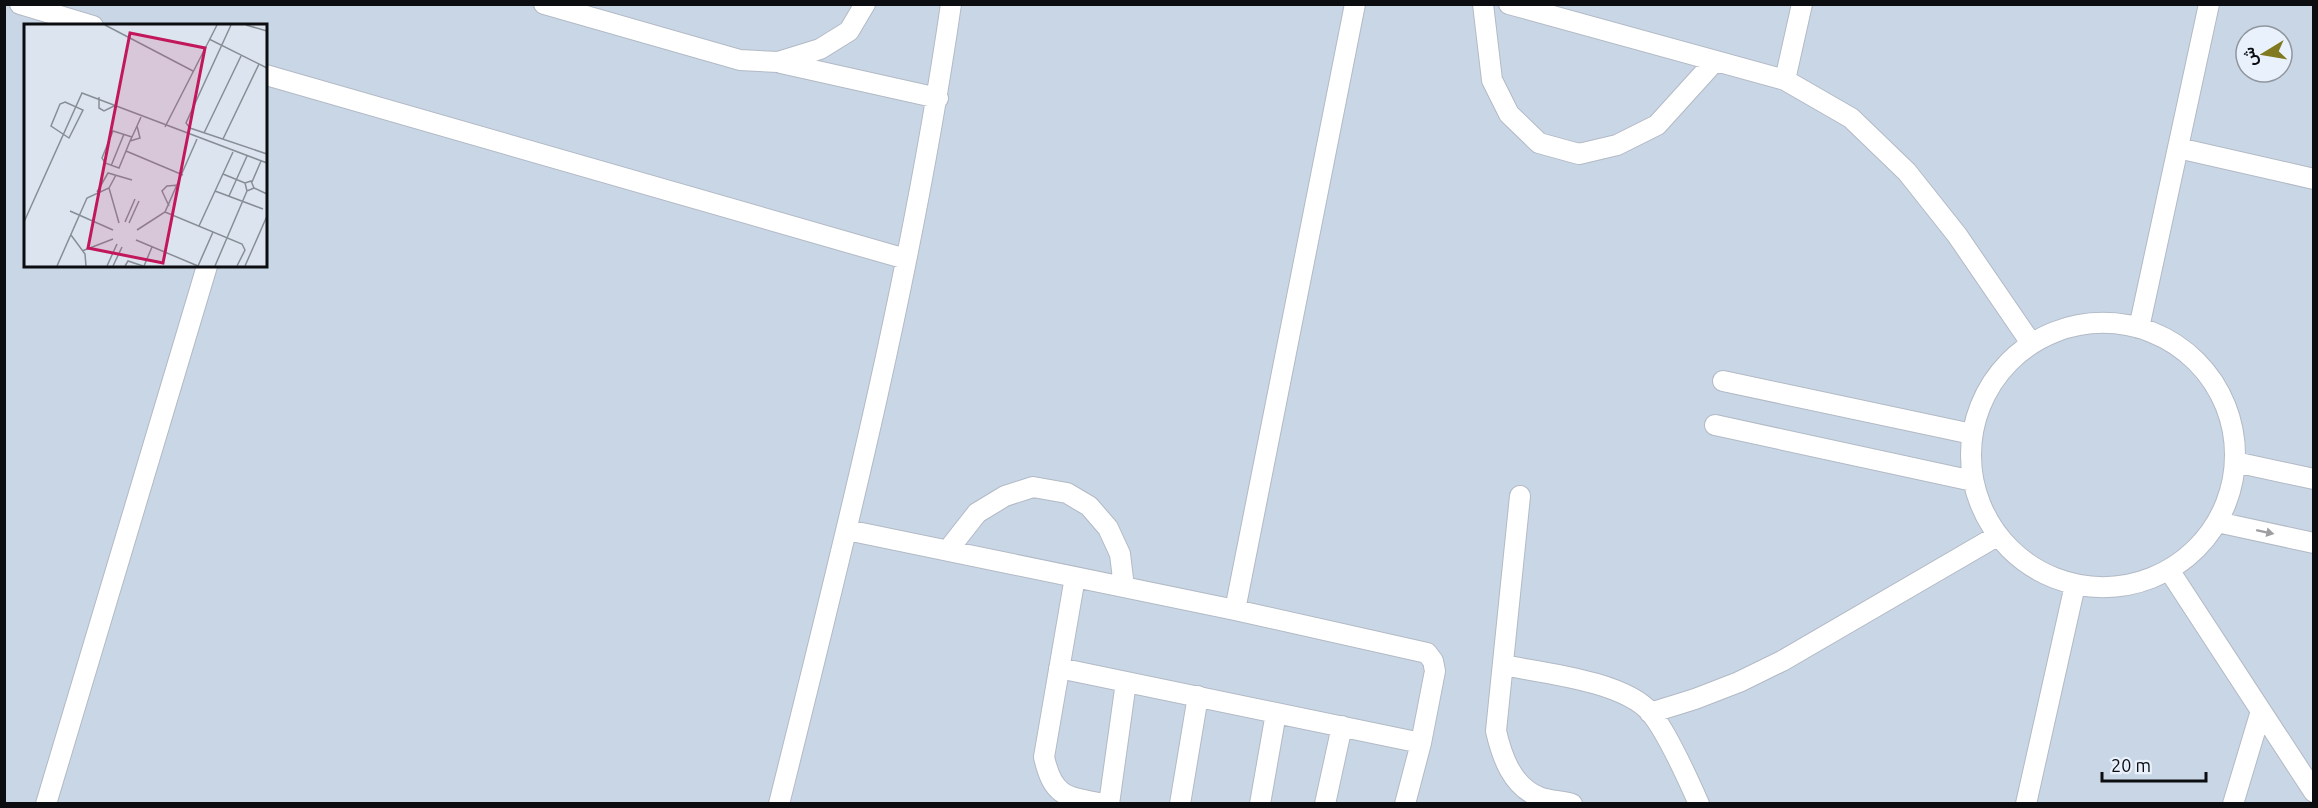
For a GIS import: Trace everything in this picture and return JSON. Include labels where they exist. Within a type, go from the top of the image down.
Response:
[{"type":"lane","points":[[20,4],[86,24]]},
{"type":"lane","points":[[544,4],[740,60],[778,62],[938,98]]},
{"type":"lane","points":[[778,62],[820,49],[849,31],[865,4]]},
{"type":"lane","points":[[779,804],[847,530],[906,259],[938,98],[951,4]]},
{"type":"lane","points":[[1235,610],[1355,4]]},
{"type":"lane","points":[[1483,4],[1492,80],[1509,114],[1539,143],[1579,154],[1617,145],[1657,125],[1715,61]]},
{"type":"lane","points":[[1509,4],[1785,80],[1851,118],[1907,172],[1957,236],[2031,343]]},
{"type":"lane","points":[[1785,80],[1802,4]]},
{"type":"lane","points":[[2139,328],[2209,4]]},
{"type":"lane","points":[[267,75],[906,259]]},
{"type":"lane","points":[[2178,148],[2313,179]]},
{"type":"lane","points":[[46,804],[207,267]]},
{"type":"lane","points":[[2112,323],[2139,328],[2166,339],[2191,356],[2210,378],[2224,404],[2233,432],[2235,462],[2226,502],[2217,522],[2204,540],[2169,570],[2139,583],[2107,588],[2075,585],[2045,575],[2019,558],[1997,536],[1982,510],[1973,481],[1970,457],[1972,434],[1983,398],[1988,390],[2003,368],[2031,343],[2057,331],[2084,324],[2112,323]]},
{"type":"lane","points":[[1723,381],[1972,434]]},
{"type":"lane","points":[[1715,424],[1973,481]]},
{"type":"lane","points":[[2235,462],[2313,479]]},
{"type":"lane","points":[[948,550],[977,513],[1005,496],[1033,487],[1067,493],[1089,506],[1108,528],[1120,554],[1124,587]]},
{"type":"lane","points":[[1520,496],[1497,731],[1502,755],[1516,779],[1538,797],[1572,804]]},
{"type":"lane","points":[[2217,522],[2313,543]]},
{"type":"lane","points":[[847,530],[1235,610],[1427,653],[1433,661],[1435,671],[1421,743],[1405,804]]},
{"type":"lane","points":[[1650,713],[1706,695],[1782,661],[1997,536]]},
{"type":"lane","points":[[2169,570],[2313,792]]},
{"type":"lane","points":[[1075,577],[1044,757],[1048,777],[1057,790],[1075,799],[1104,804]]},
{"type":"lane","points":[[2026,804],[2075,585]]},
{"type":"lane","points":[[1503,665],[1609,687],[1631,698],[1650,713],[1699,804]]},
{"type":"lane","points":[[1059,668],[1421,743]]},
{"type":"lane","points":[[1109,804],[1126,682]]},
{"type":"lane","points":[[1180,804],[1198,696]]},
{"type":"lane","points":[[2233,804],[2261,711]]},
{"type":"lane","points":[[1260,804],[1276,713]]},
{"type":"lane","points":[[1325,804],[1342,726]]},
{"type":"shaded area","points":[[5,5],[2313,5],[2313,803],[5,803]]}]
